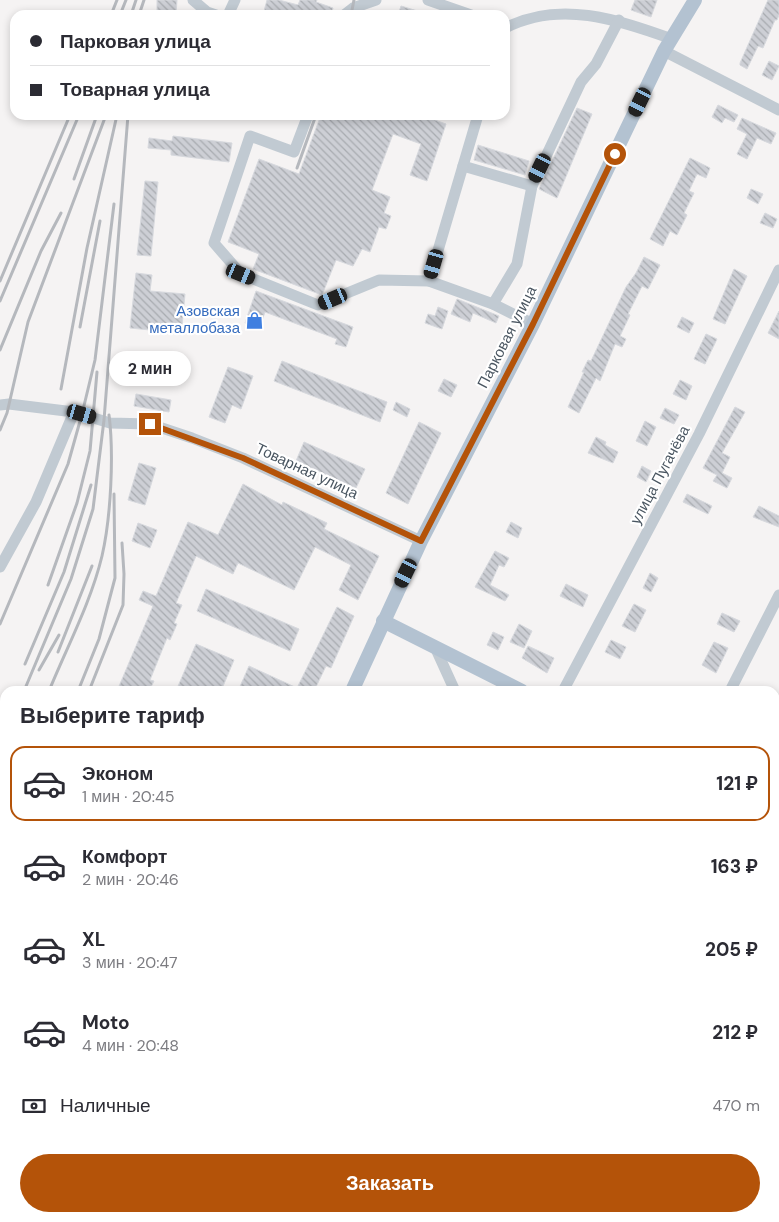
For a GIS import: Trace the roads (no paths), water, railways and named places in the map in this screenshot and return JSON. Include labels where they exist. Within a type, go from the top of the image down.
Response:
[{"type":"main road","name":"Парковая улица","points":[[354,686],[421,541],[533,324],[664,52],[695,0]]},
{"type":"main road","points":[[384,620],[512,686]]},
{"type":"street","points":[[193,0],[205,10]]},
{"type":"street","points":[[350,10],[376,0]]},
{"type":"street","points":[[428,0],[457,10]]},
{"type":"street","points":[[510,25],[521,18],[557,10],[604,14],[672,39]]},
{"type":"street","points":[[493,304],[517,264],[532,186],[581,82],[596,64],[619,20]]},
{"type":"street","points":[[664,52],[779,110]]},
{"type":"street","points":[[306,120],[294,152],[250,136],[214,243],[241,274],[318,305],[379,280],[429,281],[493,304],[533,324]]},
{"type":"street","points":[[429,281],[477,120]]},
{"type":"street","points":[[463,166],[532,186]]},
{"type":"street","name":"улица Пугачёва","points":[[566,686],[699,434],[779,270]]},
{"type":"street","name":"Товарная улица","points":[[0,405],[9,404],[74,412],[110,422],[150,424],[243,458],[421,541]]},
{"type":"street","points":[[0,567],[36,502],[74,412]]},
{"type":"street","points":[[733,686],[779,595]]},
{"type":"street","points":[[435,647],[453,686]]},
{"type":"railway","points":[[113,10],[117,0]]},
{"type":"railway","points":[[122,10],[126,0]]},
{"type":"railway","points":[[133,10],[136,0]]},
{"type":"railway","points":[[141,10],[144,0]]},
{"type":"railway","points":[[352,10],[354,0]]},
{"type":"railway","points":[[0,281],[68,120]]},
{"type":"railway","points":[[0,301],[77,120]]},
{"type":"railway","points":[[74,179],[95,120]]},
{"type":"railway","points":[[0,430],[7,413],[28,322],[104,120]]},
{"type":"railway","points":[[61,389],[87,248],[116,120]]},
{"type":"railway","points":[[26,686],[71,579],[93,509],[104,420],[128,120]]},
{"type":"railway","points":[[297,168],[314,120]]},
{"type":"railway","points":[[0,624],[68,464],[82,414],[95,360],[114,204]]},
{"type":"railway","points":[[0,350],[41,251],[61,213]]},
{"type":"railway","points":[[80,327],[100,221]]},
{"type":"railway","points":[[48,585],[77,503],[90,451],[97,372]]},
{"type":"railway","points":[[51,686],[92,590],[102,556],[108,523],[111,486],[111,431],[109,415]]},
{"type":"railway","points":[[25,664],[64,572],[91,485]]},
{"type":"railway","points":[[80,686],[99,639],[115,578],[114,494]]},
{"type":"railway","points":[[91,686],[123,605],[122,543]]},
{"type":"railway","points":[[58,652],[92,566]]},
{"type":"railway","points":[[39,670],[59,635]]},
{"type":"place","name":"Азовская металлобаза","points":[[254,320]]}]
